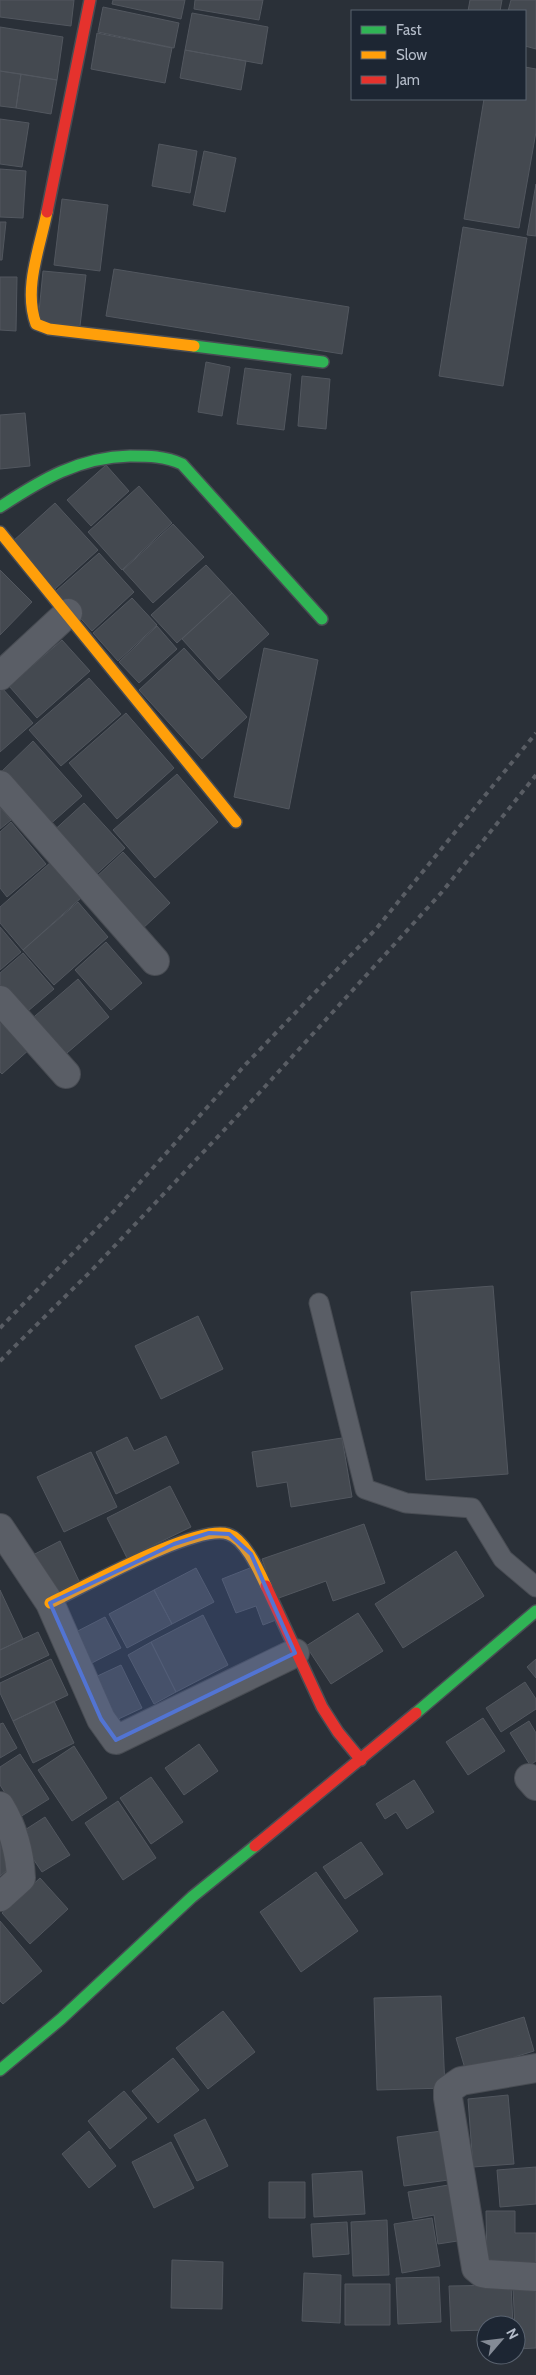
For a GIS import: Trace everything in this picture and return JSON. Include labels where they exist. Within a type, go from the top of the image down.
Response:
[{"type":"street","points":[[90,0],[31,292],[32,313],[36,324],[49,329],[322,362]]},
{"type":"street","points":[[0,507],[43,479],[64,468],[87,460],[108,455],[165,456],[182,464],[322,619]]},
{"type":"street","points":[[0,532],[68,613],[236,822]]},
{"type":"street","points":[[0,676],[68,613]]},
{"type":"street","points":[[0,785],[155,961]]},
{"type":"street","points":[[0,1000],[66,1074]]},
{"type":"street","points":[[0,1528],[50,1603],[101,1719],[116,1740],[295,1653]]},
{"type":"street","points":[[50,1603],[174,1544],[209,1533],[230,1534],[251,1554],[322,1708],[338,1732],[361,1760]]},
{"type":"street","points":[[0,2070],[61,2020],[192,1898],[361,1760],[536,1611]]},
{"type":"street","points":[[0,1806],[5,1814],[20,1859],[21,1878],[0,1896]]},
{"type":"street","points":[[536,2068],[460,2081],[448,2090],[448,2098],[476,2268],[482,2274],[536,2277]]},
{"type":"lane","points":[[319,1303],[365,1488],[406,1503],[472,1508],[503,1559],[536,1587]]},
{"type":"highlighted area","points":[[209,1533],[229,1534],[251,1554],[295,1653],[116,1740],[101,1719],[50,1603],[174,1544]]},
{"type":"building","points":[[0,0],[74,0],[71,26],[0,17]]},
{"type":"building","points":[[113,0],[185,0],[181,19],[112,4]]},
{"type":"building","points":[[195,0],[263,0],[259,20],[194,9]]},
{"type":"building","points":[[470,0],[502,0],[500,10],[468,10]]},
{"type":"building","points":[[511,0],[536,0],[536,49],[526,46],[526,10],[508,10]]},
{"type":"building","points":[[103,7],[179,23],[174,48],[98,32]]},
{"type":"building","points":[[192,13],[268,27],[262,64],[185,50]]},
{"type":"building","points":[[0,27],[63,37],[57,80],[0,71]]},
{"type":"building","points":[[97,33],[172,48],[165,83],[91,69]]},
{"type":"building","points":[[185,50],[246,61],[241,90],[180,78]]},
{"type":"building","points":[[526,67],[536,69],[536,132],[519,228],[464,219],[484,100],[526,100]]},
{"type":"building","points":[[0,71],[21,74],[16,108],[0,106]]},
{"type":"building","points":[[21,74],[57,80],[51,114],[16,108]]},
{"type":"building","points":[[0,119],[29,123],[22,167],[0,164]]},
{"type":"building","points":[[159,144],[197,151],[190,193],[152,186]]},
{"type":"building","points":[[204,151],[236,158],[225,212],[193,205]]},
{"type":"building","points":[[0,169],[26,171],[23,218],[0,217]]},
{"type":"building","points":[[536,184],[536,236],[527,235]]},
{"type":"building","points":[[62,199],[108,205],[100,271],[54,265]]},
{"type":"building","points":[[0,222],[6,222],[2,260],[0,260]]},
{"type":"building","points":[[463,227],[527,238],[503,386],[439,376]]},
{"type":"building","points":[[114,269],[349,307],[342,354],[106,316]]},
{"type":"building","points":[[43,271],[86,275],[80,326],[38,322]]},
{"type":"building","points":[[0,277],[17,277],[16,331],[0,330]]},
{"type":"building","points":[[206,362],[230,367],[222,416],[198,412]]},
{"type":"building","points":[[245,368],[291,374],[284,430],[237,424]]},
{"type":"building","points":[[302,376],[330,379],[326,429],[298,426]]},
{"type":"building","points":[[25,413],[30,466],[0,469],[0,415]]},
{"type":"building","points":[[106,465],[129,491],[91,526],[67,500]]},
{"type":"building","points":[[139,486],[172,523],[122,570],[88,532]]},
{"type":"building","points":[[55,503],[98,550],[55,589],[12,542]]},
{"type":"building","points":[[173,524],[204,557],[153,603],[123,570]]},
{"type":"building","points":[[99,553],[134,592],[92,631],[56,591]]},
{"type":"building","points":[[206,565],[232,593],[177,643],[151,615]]},
{"type":"building","points":[[0,570],[32,602],[0,635]]},
{"type":"building","points":[[232,593],[269,634],[219,680],[182,639]]},
{"type":"building","points":[[132,598],[157,625],[118,661],[93,633]]},
{"type":"building","points":[[157,626],[177,649],[139,683],[119,662]]},
{"type":"building","points":[[62,640],[90,671],[37,718],[9,686]]},
{"type":"building","points":[[184,648],[247,717],[202,759],[139,690]]},
{"type":"building","points":[[264,648],[318,660],[289,809],[234,797]]},
{"type":"building","points":[[89,678],[121,714],[61,766],[29,730]]},
{"type":"building","points":[[2,688],[33,723],[0,752],[0,689]]},
{"type":"building","points":[[126,713],[174,768],[117,819],[69,763]]},
{"type":"building","points":[[33,741],[82,796],[47,827],[0,773]]},
{"type":"building","points":[[177,774],[218,822],[155,878],[113,830]]},
{"type":"building","points":[[84,803],[125,848],[91,879],[50,834]]},
{"type":"building","points":[[0,807],[11,820],[0,829]]},
{"type":"building","points":[[11,822],[46,864],[7,897],[0,888],[0,832]]},
{"type":"building","points":[[123,852],[170,903],[140,931],[93,880]]},
{"type":"building","points":[[51,862],[82,897],[23,950],[0,923],[0,907]]},
{"type":"building","points":[[78,902],[108,937],[54,985],[23,950]]},
{"type":"building","points":[[0,927],[21,952],[0,970]]},
{"type":"building","points":[[106,942],[142,983],[111,1010],[75,970]]},
{"type":"building","points":[[23,953],[54,989],[21,1017],[0,993],[0,973]]},
{"type":"building","points":[[78,979],[109,1017],[60,1059],[28,1022]]},
{"type":"building","points":[[0,1013],[31,1048],[2,1074],[0,1072]]},
{"type":"building","points":[[493,1286],[508,1474],[426,1480],[411,1292]]},
{"type":"building","points":[[198,1316],[223,1369],[161,1399],[135,1346]]},
{"type":"building","points":[[166,1436],[179,1463],[116,1494],[96,1452],[127,1437],[134,1451]]},
{"type":"building","points":[[342,1438],[352,1497],[291,1507],[287,1482],[257,1487],[252,1452]]},
{"type":"building","points":[[91,1452],[117,1507],[64,1532],[37,1477]]},
{"type":"building","points":[[170,1486],[191,1527],[127,1558],[107,1518]]},
{"type":"building","points":[[364,1524],[385,1583],[333,1601],[326,1581],[276,1599],[262,1559]]},
{"type":"building","points":[[60,1541],[79,1581],[50,1596],[31,1556]]},
{"type":"building","points":[[456,1551],[484,1596],[403,1648],[375,1604]]},
{"type":"building","points":[[255,1566],[276,1620],[263,1625],[256,1606],[236,1613],[222,1579]]},
{"type":"building","points":[[196,1568],[214,1602],[172,1624],[154,1590]]},
{"type":"building","points":[[0,1590],[23,1639],[0,1650]]},
{"type":"building","points":[[154,1590],[172,1624],[127,1648],[109,1614]]},
{"type":"building","points":[[358,1613],[383,1651],[331,1684],[306,1646]]},
{"type":"building","points":[[203,1615],[228,1665],[176,1692],[151,1642]]},
{"type":"building","points":[[105,1617],[121,1648],[86,1666],[70,1635]]},
{"type":"building","points":[[38,1632],[49,1655],[0,1678],[0,1650]]},
{"type":"building","points":[[151,1642],[176,1692],[154,1704],[128,1655]]},
{"type":"building","points":[[51,1659],[68,1695],[13,1721],[0,1693],[0,1683]]},
{"type":"building","points":[[536,1659],[536,1678],[527,1667]]},
{"type":"building","points":[[121,1665],[142,1708],[112,1722],[91,1679]]},
{"type":"building","points":[[525,1682],[536,1699],[536,1709],[501,1732],[486,1708]]},
{"type":"building","points":[[54,1701],[74,1743],[33,1763],[13,1721]]},
{"type":"building","points":[[483,1718],[505,1751],[468,1775],[446,1742]]},
{"type":"building","points":[[529,1721],[536,1733],[536,1761],[530,1765],[510,1733]]},
{"type":"building","points":[[3,1723],[17,1748],[0,1758],[0,1724]]},
{"type":"building","points":[[199,1744],[218,1771],[184,1795],[165,1768]]},
{"type":"building","points":[[74,1746],[107,1798],[72,1821],[38,1770]]},
{"type":"building","points":[[20,1754],[49,1799],[20,1817],[0,1785],[0,1767]]},
{"type":"building","points":[[151,1777],[183,1822],[151,1844],[120,1798]]},
{"type":"building","points":[[414,1780],[434,1812],[407,1829],[396,1812],[385,1819],[376,1804]]},
{"type":"building","points":[[118,1801],[156,1858],[123,1880],[85,1823]]},
{"type":"building","points":[[45,1817],[70,1855],[42,1872],[17,1835]]},
{"type":"building","points":[[0,1842],[17,1862],[0,1876]]},
{"type":"building","points":[[361,1842],[383,1874],[345,1899],[323,1867]]},
{"type":"building","points":[[316,1872],[358,1931],[301,1972],[260,1912]]},
{"type":"building","points":[[40,1878],[68,1909],[30,1944],[2,1913]]},
{"type":"building","points":[[0,1921],[42,1971],[3,2004],[0,2001]]},
{"type":"building","points":[[441,1996],[445,2088],[377,2090],[374,1998]]},
{"type":"building","points":[[223,2011],[255,2052],[208,2089],[176,2048]]},
{"type":"building","points":[[524,2017],[534,2051],[466,2072],[456,2038]]},
{"type":"building","points":[[173,2058],[199,2090],[158,2123],[132,2091]]},
{"type":"building","points":[[124,2091],[147,2118],[110,2149],[88,2121]]},
{"type":"building","points":[[508,2095],[514,2164],[473,2167],[468,2099]]},
{"type":"building","points":[[205,2119],[228,2166],[197,2181],[174,2135]]},
{"type":"building","points":[[449,2130],[456,2179],[404,2186],[397,2137]]},
{"type":"building","points":[[89,2131],[116,2166],[89,2188],[62,2154]]},
{"type":"building","points":[[171,2142],[194,2188],[154,2208],[132,2162]]},
{"type":"building","points":[[536,2167],[536,2204],[500,2207],[497,2170]]},
{"type":"building","points":[[362,2171],[365,2214],[314,2217],[312,2174]]},
{"type":"building","points":[[269,2182],[305,2182],[305,2218],[269,2218]]},
{"type":"building","points":[[454,2184],[464,2240],[438,2244],[434,2215],[413,2219],[408,2192]]},
{"type":"building","points":[[486,2211],[515,2211],[515,2233],[536,2233],[536,2264],[487,2264]]},
{"type":"building","points":[[432,2218],[440,2266],[402,2273],[394,2224]]},
{"type":"building","points":[[387,2220],[389,2275],[353,2276],[351,2222]]},
{"type":"building","points":[[347,2222],[349,2254],[313,2257],[311,2224]]},
{"type":"building","points":[[172,2260],[223,2262],[222,2309],[171,2308]]},
{"type":"building","points":[[304,2273],[341,2275],[340,2323],[302,2321]]},
{"type":"building","points":[[439,2277],[441,2322],[398,2324],[396,2278]]},
{"type":"building","points":[[345,2284],[390,2284],[390,2325],[345,2325]]},
{"type":"building","points":[[511,2285],[512,2315],[476,2315],[476,2330],[451,2331],[449,2286]]},
{"type":"building","points":[[536,2287],[536,2348],[526,2348],[526,2315],[514,2315],[513,2288]]},
{"type":"railway","points":[[0,1328],[117,1208],[246,1064],[376,929],[536,733]]},
{"type":"railway","points":[[0,1361],[91,1271],[261,1091],[442,892],[536,775]]},
{"type":"traffic: fast","points":[[194,346],[323,362]]},
{"type":"traffic: fast","points":[[0,507],[46,479],[77,465],[111,457],[156,457],[176,461],[182,464],[322,619]]},
{"type":"traffic: fast","points":[[416,1713],[536,1611]]},
{"type":"traffic: fast","points":[[0,2070],[61,2019],[192,1897],[255,1846]]},
{"type":"traffic: slow","points":[[47,212],[32,282],[32,311],[36,324],[49,329],[194,346]]},
{"type":"traffic: slow","points":[[0,532],[236,822]]},
{"type":"traffic: slow","points":[[50,1603],[167,1547],[191,1538],[213,1533],[228,1534],[240,1542],[251,1556],[266,1586]]},
{"type":"traffic: jam","points":[[47,212],[90,0]]},
{"type":"traffic: jam","points":[[266,1586],[322,1707],[338,1732],[361,1760]]},
{"type":"traffic: jam","points":[[255,1846],[416,1713]]}]
